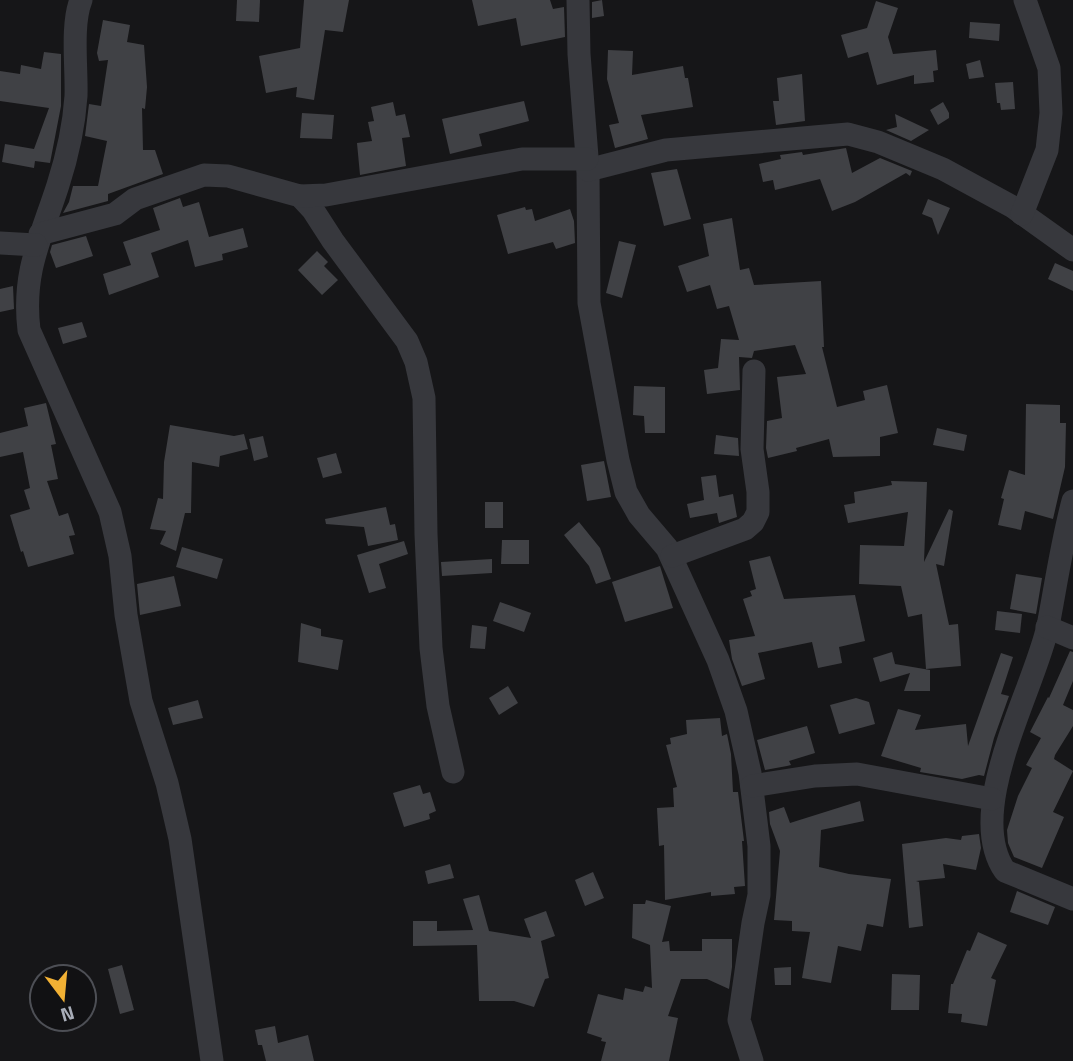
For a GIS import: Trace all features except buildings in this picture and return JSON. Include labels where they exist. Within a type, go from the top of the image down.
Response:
[{"type":"street","points":[[81,0],[77,24],[75,99],[68,149],[38,240],[27,308],[29,330],[110,512],[120,556],[126,615],[141,701],[180,839],[212,1061]]},
{"type":"street","points":[[578,0],[578,43],[587,164],[589,303],[618,460],[626,492],[639,515],[672,556],[718,660],[736,711],[752,786],[760,846],[759,895],[739,1020],[752,1061]]},
{"type":"street","points":[[1023,214],[1047,149],[1051,113],[1049,68],[1026,0]]},
{"type":"street","points":[[0,243],[38,240],[115,214],[135,199],[204,175],[228,176],[300,196],[326,195],[522,159],[587,164],[666,150],[848,134],[877,142],[943,169],[1023,214],[1073,250]]},
{"type":"street","points":[[300,196],[313,210],[407,341],[416,362],[424,398],[431,648],[438,706],[453,772]]},
{"type":"street","points":[[672,556],[745,529],[753,522],[758,512],[752,449],[754,370]]},
{"type":"street","points":[[1073,501],[1047,628],[992,799],[995,849],[1005,871],[1073,899]]},
{"type":"street","points":[[1047,628],[1073,638]]},
{"type":"street","points":[[752,786],[815,776],[857,774],[992,799]]}]
